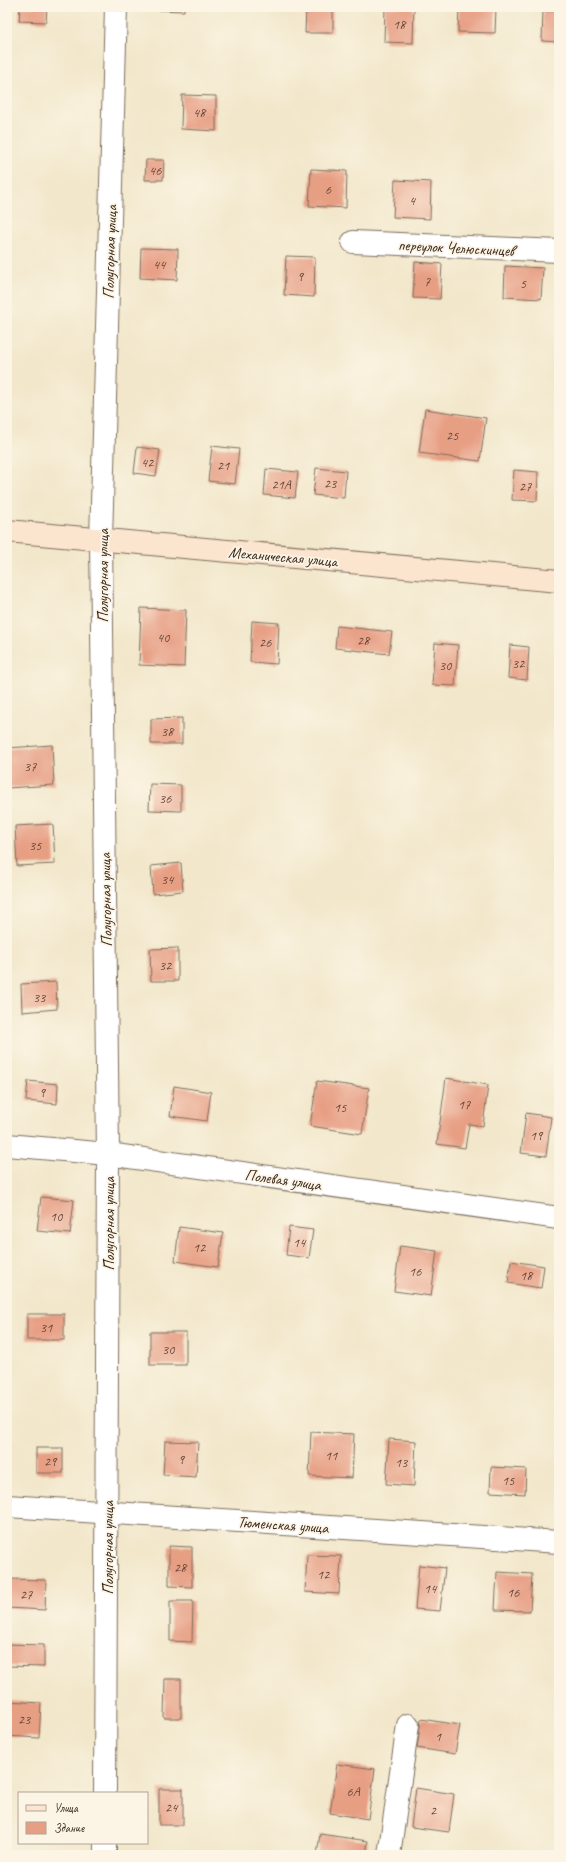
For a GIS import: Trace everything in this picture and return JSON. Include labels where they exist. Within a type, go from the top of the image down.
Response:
[{"type":"street","name":"Полугорная улица","points":[[105,1792],[108,1154],[101,540],[116,7]]},
{"type":"street","name":"переулок Челюскинцев","points":[[353,242],[559,251]]},
{"type":"street","name":"Механическая улица","points":[[7,531],[559,581]]},
{"type":"street","name":"Полевая улица","points":[[7,1145],[108,1154],[559,1218]]},
{"type":"street","name":"Тюменская улица","points":[[7,1506],[559,1542]]},
{"type":"street","points":[[389,1855],[408,1725]]},
{"type":"street","points":[[105,1844],[105,1855]]},
{"type":"building","points":[[20,7],[47,7],[46,22],[19,21]]},
{"type":"building","points":[[154,7],[184,7],[184,11],[154,10]]},
{"type":"building","points":[[306,7],[333,7],[333,33],[305,33]]},
{"type":"building","points":[[385,7],[414,7],[413,43],[384,42]]},
{"type":"building","points":[[459,7],[496,7],[495,33],[458,32]]},
{"type":"building","points":[[543,11],[559,12],[559,42],[542,41]]},
{"type":"building","points":[[182,95],[216,96],[216,131],[181,129]]},
{"type":"building","points":[[146,160],[164,160],[163,180],[145,180]]},
{"type":"building","points":[[311,169],[347,171],[346,208],[309,206]]},
{"type":"building","points":[[395,180],[431,182],[430,219],[393,217]]},
{"type":"building","points":[[141,248],[178,249],[177,280],[140,278]]},
{"type":"building","points":[[286,256],[315,257],[314,297],[284,295]]},
{"type":"building","points":[[415,262],[442,264],[440,299],[413,298]]},
{"type":"building","points":[[505,266],[543,268],[541,299],[504,297]]},
{"type":"building","points":[[425,409],[486,418],[480,461],[419,453]]},
{"type":"building","points":[[212,446],[239,449],[235,484],[208,481]]},
{"type":"building","points":[[137,447],[160,450],[156,476],[134,473]]},
{"type":"building","points":[[316,468],[346,471],[344,498],[313,495]]},
{"type":"building","points":[[266,469],[298,472],[295,498],[264,495]]},
{"type":"building","points":[[514,470],[538,472],[537,501],[512,500]]},
{"type":"building","points":[[7,606],[9,606],[8,619],[7,619]]},
{"type":"building","points":[[141,608],[186,610],[184,667],[139,665]]},
{"type":"building","points":[[252,621],[279,623],[277,664],[250,662]]},
{"type":"building","points":[[337,626],[392,632],[389,654],[335,648]]},
{"type":"building","points":[[435,643],[458,645],[455,686],[432,685]]},
{"type":"building","points":[[510,645],[529,647],[527,680],[508,678]]},
{"type":"building","points":[[182,718],[182,744],[151,744],[151,719]]},
{"type":"building","points":[[52,745],[54,785],[7,788],[7,748]]},
{"type":"building","points":[[150,784],[181,785],[181,811],[149,810]]},
{"type":"building","points":[[53,824],[55,864],[17,866],[15,826]]},
{"type":"building","points":[[181,863],[183,891],[153,894],[151,866]]},
{"type":"building","points":[[178,948],[178,981],[151,981],[150,949]]},
{"type":"building","points":[[56,982],[57,1009],[22,1012],[21,984]]},
{"type":"building","points":[[446,1078],[488,1085],[483,1126],[469,1124],[465,1148],[437,1144]]},
{"type":"building","points":[[28,1081],[58,1084],[57,1104],[26,1101]]},
{"type":"building","points":[[317,1081],[369,1088],[362,1134],[310,1126]]},
{"type":"building","points":[[174,1086],[211,1092],[207,1121],[170,1116]]},
{"type":"building","points":[[526,1113],[551,1117],[546,1156],[521,1153]]},
{"type":"building","points":[[41,1197],[74,1200],[70,1234],[37,1231]]},
{"type":"building","points":[[179,1227],[223,1233],[218,1267],[175,1261]]},
{"type":"building","points":[[289,1227],[313,1230],[309,1258],[286,1255]]},
{"type":"building","points":[[400,1246],[437,1251],[431,1296],[394,1291]]},
{"type":"building","points":[[511,1261],[544,1266],[541,1288],[508,1283]]},
{"type":"building","points":[[27,1314],[64,1314],[64,1340],[27,1340]]},
{"type":"building","points":[[150,1332],[186,1332],[186,1365],[150,1365]]},
{"type":"building","points":[[311,1432],[354,1434],[352,1478],[309,1476]]},
{"type":"building","points":[[389,1439],[416,1441],[414,1486],[386,1484]]},
{"type":"building","points":[[165,1441],[198,1442],[196,1477],[163,1475]]},
{"type":"building","points":[[36,1448],[63,1448],[63,1473],[36,1473]]},
{"type":"building","points":[[491,1467],[526,1469],[525,1494],[490,1492]]},
{"type":"building","points":[[169,1546],[192,1547],[192,1587],[169,1586]]},
{"type":"building","points":[[307,1555],[341,1556],[339,1594],[305,1592]]},
{"type":"building","points":[[419,1565],[445,1568],[440,1611],[415,1609]]},
{"type":"building","points":[[497,1572],[532,1574],[530,1611],[495,1610]]},
{"type":"building","points":[[7,1579],[46,1580],[45,1610],[7,1608]]},
{"type":"building","points":[[170,1601],[193,1601],[192,1642],[170,1641]]},
{"type":"building","points":[[7,1644],[44,1645],[44,1667],[7,1666]]},
{"type":"building","points":[[165,1679],[181,1679],[181,1718],[164,1718]]},
{"type":"building","points":[[7,1701],[41,1703],[39,1738],[7,1736]]},
{"type":"building","points":[[421,1719],[460,1725],[455,1754],[417,1748]]},
{"type":"building","points":[[337,1764],[375,1769],[368,1819],[330,1813]]},
{"type":"building","points":[[416,1788],[454,1794],[449,1832],[411,1827]]},
{"type":"building","points":[[159,1789],[183,1789],[183,1825],[159,1825]]},
{"type":"building","points":[[320,1834],[368,1841],[366,1855],[317,1855]]}]
